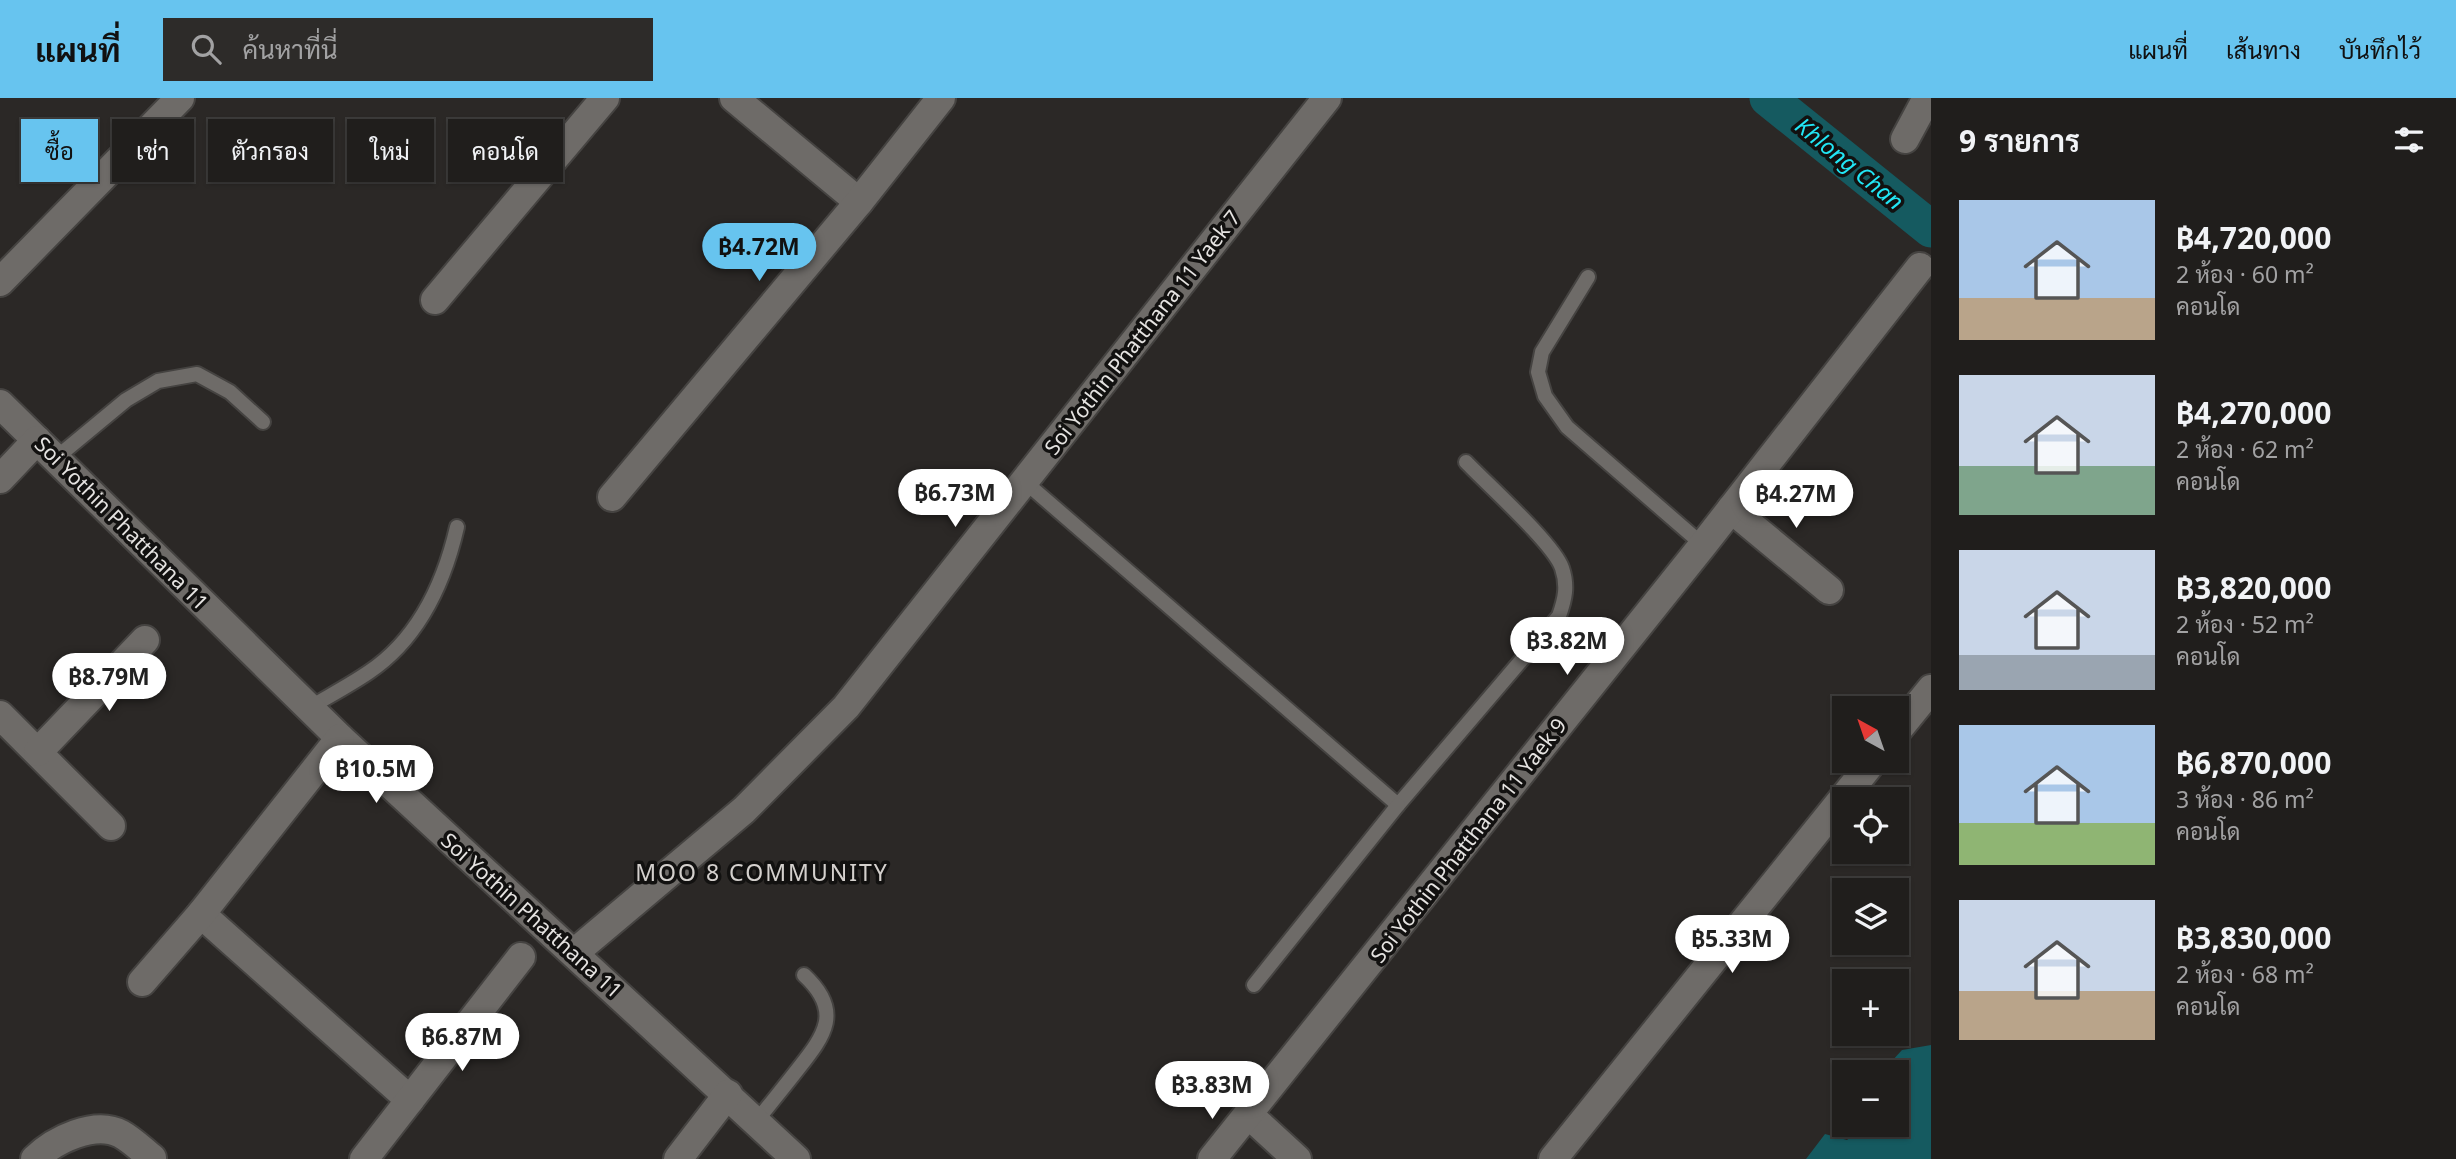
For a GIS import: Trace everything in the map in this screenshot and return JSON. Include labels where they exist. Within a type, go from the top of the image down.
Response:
[{"type":"street","points":[[0,282],[180,98]]},
{"type":"street","points":[[435,300],[605,98]]},
{"type":"street","points":[[734,98],[859,202]]},
{"type":"street","points":[[612,497],[859,202],[941,98]]},
{"type":"street","name":"Soi Yothin Phatthana 11 Yaek 7","points":[[575,953],[744,810],[846,706],[1327,98]]},
{"type":"street","points":[[1905,139],[1927,98]]},
{"type":"street","name":"Soi Yothin Phatthana 11 Yaek 9","points":[[1249,1115],[1703,545],[1920,267]]},
{"type":"street","name":"Soi Yothin Phatthana 11","points":[[0,404],[340,738],[796,1159]]},
{"type":"street","points":[[0,479],[47,449]]},
{"type":"street","points":[[1731,509],[1829,590]]},
{"type":"street","points":[[38,752],[145,640]]},
{"type":"street","points":[[1909,716],[1931,689]]},
{"type":"street","points":[[0,715],[111,826]]},
{"type":"street","points":[[142,982],[201,914],[340,738]]},
{"type":"street","points":[[1553,1159],[1863,774]]},
{"type":"street","points":[[201,914],[410,1100]]},
{"type":"street","points":[[364,1159],[521,957]]},
{"type":"street","points":[[678,1159],[728,1094]]},
{"type":"street","points":[[1212,1159],[1249,1115],[1297,1159]]},
{"type":"street","points":[[35,1159],[70,1138],[96,1128],[120,1133],[152,1158]]},
{"type":"lane","points":[[1588,277],[1542,352],[1538,372],[1545,396],[1567,427],[1703,545]]},
{"type":"lane","points":[[47,449],[158,381],[197,374],[230,393],[262,422]]},
{"type":"lane","points":[[1254,985],[1398,805],[1559,616],[1567,594],[1562,566],[1544,542],[1466,462]]},
{"type":"lane","points":[[1024,481],[1398,805]]},
{"type":"lane","points":[[309,708],[371,671],[400,646],[426,610],[449,561],[457,527]]},
{"type":"lane","points":[[756,1122],[823,1037],[827,1017],[825,999],[804,975]]},
{"type":"water","points":[[1931,1045],[1931,1159],[1806,1159],[1825,1134],[1847,1140],[1850,1137],[1909,1137],[1909,1060],[1893,1060],[1902,1050]]},
{"type":"waterway","name":"Khlong Chan","points":[[1768,98],[1931,229]]},
{"type":"district","name":"MOO 8 COMMUNITY","points":[[762,872]]}]
